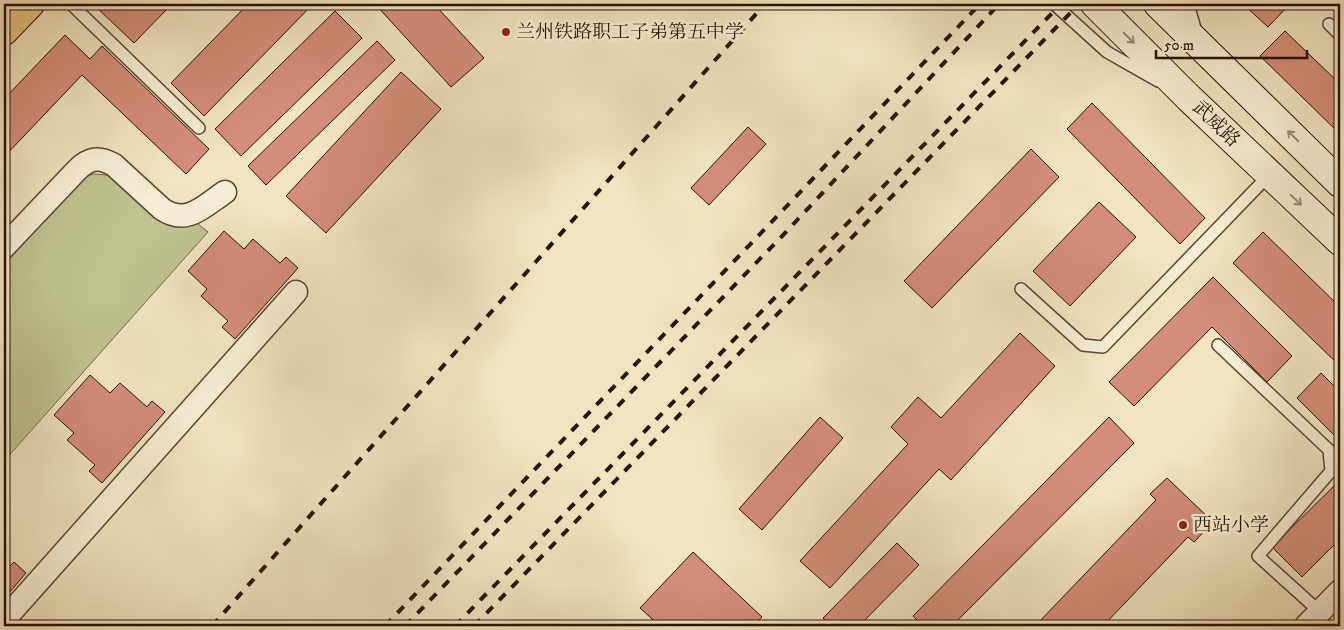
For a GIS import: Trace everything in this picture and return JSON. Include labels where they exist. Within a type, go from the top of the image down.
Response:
[{"type":"highway","points":[[4,31],[30,4]]},
{"type":"main road","name":"武威路","points":[[1095,4],[1189,98],[1340,241]]},
{"type":"main road","points":[[1158,4],[1340,183]]},
{"type":"street","points":[[4,247],[77,170],[90,160],[99,159],[114,165],[162,209],[170,214],[188,216],[197,212],[225,192]]},
{"type":"street","points":[[4,620],[296,292]]},
{"type":"street","points":[[1313,619],[1340,591]]},
{"type":"lane","points":[[71,4],[199,128]]},
{"type":"lane","points":[[1054,4],[1107,52],[1189,98]]},
{"type":"lane","points":[[1188,4],[1199,43]]},
{"type":"lane","points":[[1329,24],[1340,35]]},
{"type":"lane","points":[[1021,289],[1083,345],[1103,346],[1270,174]]},
{"type":"lane","points":[[1218,345],[1329,450],[1331,471],[1258,556],[1313,619]]},
{"type":"green space","points":[[93,174],[105,175],[116,179],[159,221],[171,225],[197,223],[208,232],[4,461],[4,265],[85,177]]},
{"type":"building","points":[[95,4],[172,4],[134,43]]},
{"type":"building","points":[[248,4],[313,4],[204,116],[171,83]]},
{"type":"building","points":[[375,4],[434,4],[484,58],[451,87]]},
{"type":"building","points":[[1243,4],[1290,4],[1268,27]]},
{"type":"building","points":[[335,11],[362,38],[241,156],[215,129]]},
{"type":"building","points":[[1285,31],[1340,84],[1340,134],[1260,56]]},
{"type":"building","points":[[65,35],[90,59],[102,46],[209,149],[186,174],[82,75],[4,157],[4,99]]},
{"type":"building","points":[[377,41],[395,60],[266,185],[248,166]]},
{"type":"building","points":[[401,72],[441,109],[326,233],[286,196]]},
{"type":"building","points":[[1092,103],[1205,218],[1180,244],[1067,129]]},
{"type":"building","points":[[748,127],[766,144],[709,205],[691,188]]},
{"type":"building","points":[[1031,149],[1059,177],[932,308],[904,281]]},
{"type":"building","points":[[1099,202],[1136,237],[1070,306],[1033,271]]},
{"type":"building","points":[[224,231],[244,249],[253,239],[280,263],[286,257],[298,268],[235,339],[222,327],[228,321],[201,296],[207,289],[188,271]]},
{"type":"building","points":[[1263,232],[1340,307],[1340,366],[1233,263]]},
{"type":"building","points":[[1213,277],[1292,356],[1267,382],[1212,327],[1134,406],[1109,382]]},
{"type":"building","points":[[1020,333],[1055,366],[951,480],[939,469],[830,588],[800,561],[908,444],[891,427],[918,397],[941,418]]},
{"type":"building","points":[[1321,373],[1340,392],[1340,441],[1297,398]]},
{"type":"building","points":[[90,375],[110,393],[120,383],[147,407],[152,401],[165,412],[102,483],[89,471],[95,465],[67,440],[74,433],[54,415]]},
{"type":"building","points":[[820,417],[843,438],[762,530],[739,509]]},
{"type":"building","points":[[1109,417],[1134,443],[952,626],[923,626],[913,616]]},
{"type":"building","points":[[1167,478],[1213,522],[1194,542],[1188,537],[1103,626],[1024,626],[1030,620],[1036,625],[1156,500],[1150,494]]},
{"type":"building","points":[[1340,480],[1340,539],[1302,577],[1272,547]]},
{"type":"building","points":[[897,543],[919,565],[859,626],[832,626],[823,618]]},
{"type":"building","points":[[693,552],[762,617],[753,626],[660,626],[640,608]]},
{"type":"building","points":[[14,562],[26,573],[4,599],[4,564],[8,568]]},
{"type":"railway","points":[[212,626],[765,4]]},
{"type":"railway","points":[[385,626],[980,4]]},
{"type":"railway","points":[[405,626],[786,232],[999,4]]},
{"type":"railway","points":[[455,626],[1061,4]]},
{"type":"railway","points":[[474,626],[1079,4]]},
{"type":"place","name":"兰州铁路职工子弟第五中学","points":[[506,32]]},
{"type":"place","name":"西站小学","points":[[1183,525]]}]
